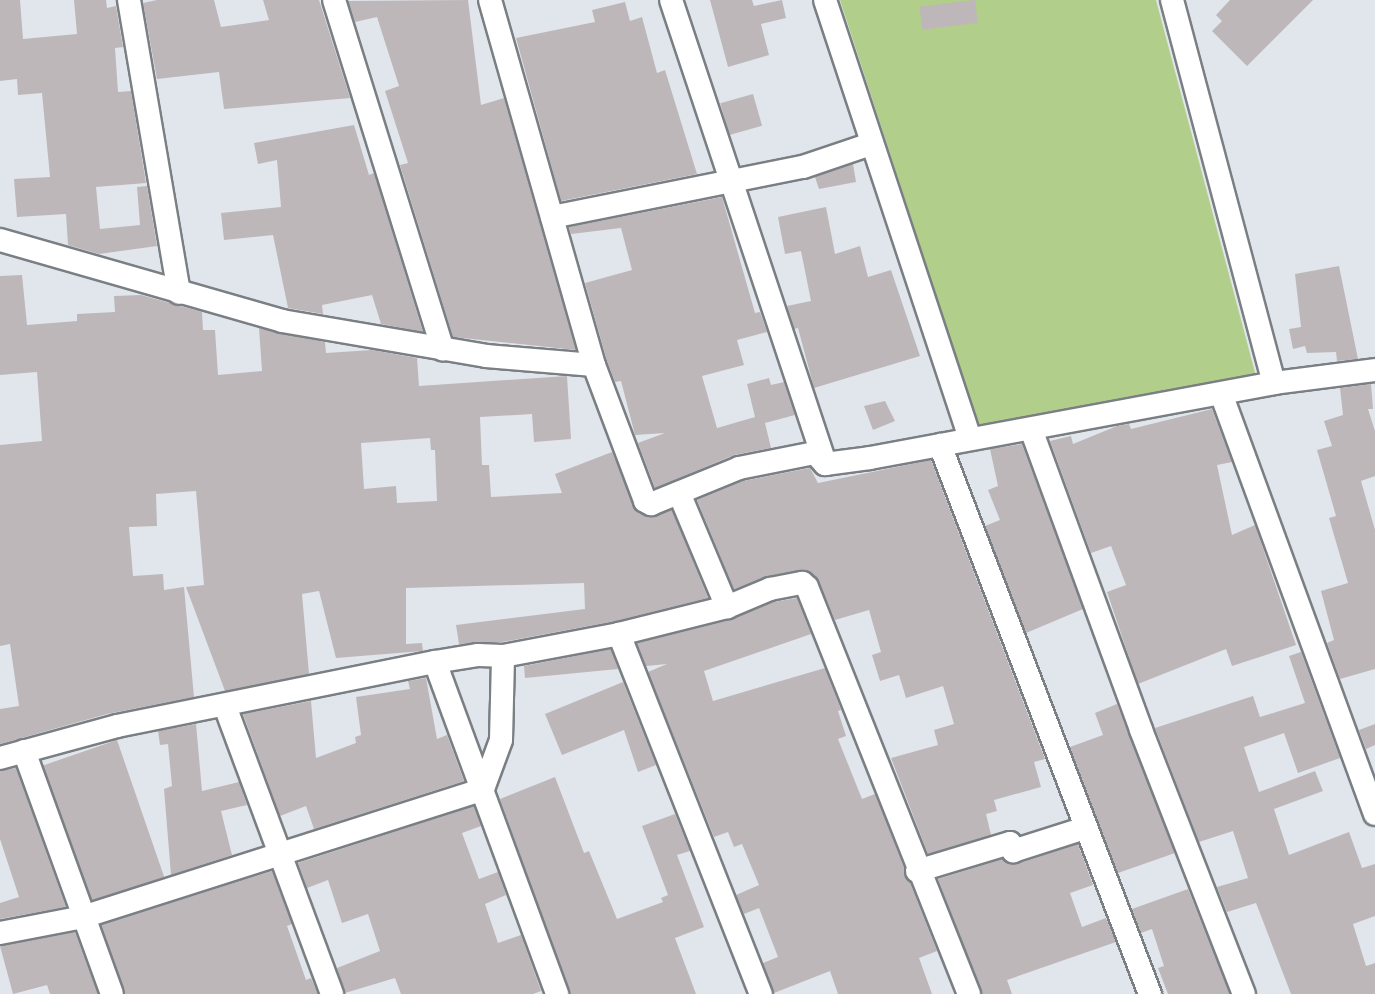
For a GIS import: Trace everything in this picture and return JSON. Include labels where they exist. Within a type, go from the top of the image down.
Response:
[{"type":"street","points":[[129,0],[179,293]]},
{"type":"street","points":[[334,0],[443,349]]},
{"type":"street","points":[[490,0],[594,365],[645,501],[658,504],[739,468],[815,453],[825,464]]},
{"type":"street","points":[[671,0],[825,464]]},
{"type":"street","points":[[825,0],[970,439]]},
{"type":"street","points":[[1172,0],[1274,383]]},
{"type":"street","points":[[552,217],[628,205],[730,181],[803,167],[871,144]]},
{"type":"street","points":[[0,240],[282,321],[540,363],[594,365]]},
{"type":"street","points":[[825,464],[1222,396],[1274,383],[1375,370]]},
{"type":"street","points":[[1222,396],[1375,814]]},
{"type":"street","points":[[1031,429],[1141,730],[1244,994]]},
{"type":"street","points":[[940,445],[1150,994]]},
{"type":"street","points":[[679,493],[727,607]]},
{"type":"street","points":[[0,758],[117,726],[435,662],[478,655],[503,656],[619,634],[727,607],[792,583],[807,587],[917,871],[931,896],[969,994]]},
{"type":"street","points":[[619,634],[760,994]]},
{"type":"street","points":[[483,789],[501,740],[503,656]]},
{"type":"street","points":[[435,662],[557,994]]},
{"type":"street","points":[[225,706],[332,994]]},
{"type":"street","points":[[24,752],[112,994]]},
{"type":"street","points":[[0,933],[83,917],[182,884],[282,856],[483,789]]},
{"type":"street","points":[[917,871],[1010,843],[1013,851],[1085,828]]},
{"type":"green space","points":[[840,0],[1156,0],[1257,380],[980,430]]},
{"type":"building","points":[[0,0],[20,0],[23,39],[77,34],[74,0],[106,0],[107,8],[116,6],[123,47],[115,48],[118,92],[131,91],[146,183],[96,187],[100,229],[140,225],[137,187],[147,186],[157,246],[99,254],[68,245],[66,214],[17,217],[14,179],[50,177],[42,93],[18,95],[17,79],[0,81]]},
{"type":"building","points":[[157,0],[214,0],[221,27],[269,20],[263,0],[319,0],[350,98],[224,109],[219,72],[157,79],[143,3]]},
{"type":"building","points":[[468,0],[481,105],[504,98],[576,350],[453,337],[400,165],[408,163],[385,91],[399,86],[377,17],[355,22],[348,1]]},
{"type":"building","points":[[710,0],[752,0],[754,6],[782,0],[786,18],[761,24],[769,55],[728,67]]},
{"type":"building","points":[[975,0],[978,23],[922,30],[919,7]]},
{"type":"building","points":[[1230,0],[1313,0],[1247,66],[1212,31],[1222,21],[1216,15]]},
{"type":"building","points":[[625,2],[630,21],[642,17],[657,73],[665,70],[697,174],[561,201],[516,38],[595,22],[592,10]]},
{"type":"building","points":[[753,94],[762,126],[729,135],[720,103]]},
{"type":"building","points":[[354,125],[369,175],[374,173],[423,332],[381,324],[372,295],[322,305],[323,314],[288,308],[273,235],[224,240],[221,213],[281,207],[277,160],[258,164],[254,143]]},
{"type":"building","points":[[853,164],[856,182],[819,189],[815,177]]},
{"type":"building","points":[[722,197],[755,313],[760,312],[767,332],[737,340],[744,365],[702,376],[717,428],[755,417],[747,384],[769,378],[771,385],[784,382],[795,415],[765,423],[771,448],[734,455],[655,488],[638,443],[665,433],[635,435],[621,381],[615,382],[607,361],[585,283],[632,270],[621,228],[571,234],[569,227]]},
{"type":"building","points":[[826,207],[835,254],[860,246],[868,277],[891,270],[920,356],[814,388],[798,328],[794,329],[787,306],[811,301],[801,251],[785,254],[778,217]]},
{"type":"building","points":[[1339,266],[1358,359],[1337,361],[1336,352],[1307,353],[1305,346],[1293,349],[1289,329],[1301,327],[1295,274]]},
{"type":"building","points":[[22,275],[27,325],[77,321],[77,314],[115,312],[114,296],[141,295],[202,312],[203,330],[215,330],[218,375],[262,371],[259,328],[325,342],[326,353],[372,350],[417,358],[419,386],[567,376],[571,439],[534,442],[532,414],[480,417],[482,465],[489,465],[491,497],[562,493],[555,474],[612,452],[638,513],[651,517],[672,510],[708,598],[616,621],[502,642],[459,644],[456,625],[585,609],[584,583],[406,588],[406,644],[422,643],[423,651],[336,658],[319,591],[302,594],[309,674],[225,691],[186,587],[204,585],[196,491],[156,494],[157,526],[129,527],[133,576],[163,574],[164,590],[184,587],[194,697],[107,714],[0,744],[0,709],[19,706],[10,644],[0,646],[0,445],[42,441],[37,372],[0,375],[0,276]],"holes":[[[430,438],[431,450],[435,450],[437,501],[397,503],[396,486],[364,489],[361,443]]]},
{"type":"building","points":[[1371,384],[1373,409],[1368,409],[1375,431],[1375,476],[1361,481],[1375,530],[1375,669],[1340,679],[1327,643],[1334,640],[1321,591],[1348,583],[1329,518],[1336,516],[1317,450],[1332,446],[1324,421],[1343,415],[1340,388]]},
{"type":"building","points":[[885,401],[895,421],[873,430],[864,406]]},
{"type":"building","points":[[1212,409],[1232,462],[1217,465],[1232,535],[1255,525],[1296,645],[1232,666],[1226,649],[1138,684],[1107,592],[1126,585],[1111,546],[1091,553],[1050,441],[1071,436],[1073,444],[1117,426],[1129,424],[1131,429]]},
{"type":"building","points":[[1022,444],[1083,609],[1026,633],[985,526],[1000,520],[988,490],[998,486],[990,449]]},
{"type":"building","points":[[931,460],[1045,759],[1034,762],[1041,787],[994,800],[997,811],[986,814],[991,835],[928,854],[891,758],[938,745],[934,730],[954,724],[943,686],[906,698],[899,675],[880,681],[872,655],[881,652],[869,610],[835,620],[819,582],[806,570],[767,576],[734,589],[697,500],[743,481],[810,468],[818,483]]},
{"type":"building","points":[[797,598],[811,634],[704,671],[713,701],[825,668],[841,710],[838,711],[846,736],[838,739],[862,799],[875,794],[937,951],[919,958],[932,994],[838,994],[830,971],[774,993],[763,963],[778,957],[759,908],[744,914],[736,895],[759,885],[742,844],[734,847],[728,832],[714,837],[648,672],[667,664],[646,666],[637,643],[730,620],[774,602]]},
{"type":"building","points":[[611,649],[618,669],[525,678],[524,666]]},
{"type":"building","points":[[1301,652],[1340,758],[1298,773],[1284,733],[1244,747],[1259,792],[1315,771],[1323,791],[1274,809],[1289,855],[1349,832],[1362,868],[1375,864],[1375,916],[1353,924],[1366,966],[1375,963],[1375,994],[1291,994],[1256,903],[1227,912],[1217,887],[1248,878],[1233,831],[1199,842],[1155,728],[1253,696],[1260,717],[1305,703],[1289,656]]},
{"type":"building","points":[[426,678],[437,739],[447,735],[464,781],[314,829],[306,806],[280,816],[243,714],[311,701],[316,758],[356,743],[355,737],[361,735],[356,697],[410,689],[408,681]]},
{"type":"building","points":[[623,682],[656,765],[638,772],[624,730],[562,755],[545,714]]},
{"type":"building","points":[[1117,704],[1175,853],[1118,873],[1070,747],[1103,735],[1095,713]]},
{"type":"building","points":[[196,724],[202,791],[239,782],[247,805],[221,811],[232,855],[171,875],[164,789],[172,786],[168,744],[160,745],[158,731]]},
{"type":"building","points":[[1375,724],[1375,745],[1366,749],[1359,730]]},
{"type":"building","points":[[117,740],[164,877],[90,902],[43,765]]},
{"type":"building","points":[[16,768],[66,907],[0,919],[0,903],[19,897],[0,839],[0,771]]},
{"type":"building","points":[[555,777],[584,853],[589,851],[617,919],[663,902],[661,898],[668,895],[642,826],[675,814],[690,851],[677,855],[704,927],[675,938],[696,994],[570,994],[500,799]]},
{"type":"building","points":[[474,806],[481,826],[462,833],[479,879],[498,872],[506,895],[485,904],[498,943],[521,935],[541,991],[533,994],[401,994],[395,978],[345,993],[337,968],[380,951],[368,914],[342,923],[328,880],[307,888],[298,863]]},
{"type":"building","points":[[1078,844],[1093,885],[1070,893],[1082,927],[1106,918],[1116,942],[1007,980],[1012,994],[982,994],[938,879],[1003,859],[1017,864]]},
{"type":"building","points":[[272,871],[292,924],[287,926],[306,980],[311,978],[318,994],[125,994],[101,925]]},
{"type":"building","points":[[1188,889],[1230,994],[1168,994],[1158,968],[1164,966],[1152,929],[1141,933],[1132,909]]},
{"type":"building","points":[[75,932],[98,994],[50,994],[47,985],[13,994],[0,946]]}]
